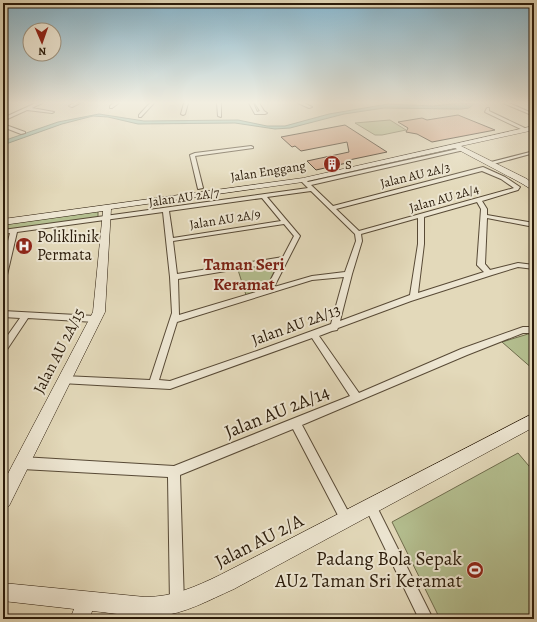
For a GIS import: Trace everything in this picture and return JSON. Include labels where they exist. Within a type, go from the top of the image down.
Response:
[{"type":"street","name":"Jalan Enggang","points":[[3,222],[107,213],[308,184],[518,132]]},
{"type":"street","points":[[200,188],[192,156],[195,154],[252,147]]},
{"type":"street","points":[[459,147],[524,181],[534,189]]},
{"type":"street","points":[[490,163],[534,152]]},
{"type":"street","name":"Jalan AU 2A/3","points":[[331,208],[483,169],[504,178]]},
{"type":"street","name":"Jalan AU 2A/4","points":[[358,233],[516,189],[518,186],[504,178]]},
{"type":"street","points":[[308,184],[358,233],[359,242],[348,274],[334,328]]},
{"type":"street","name":"Jalan AU 2A/7","points":[[3,233],[107,213],[166,210],[264,197],[308,184]]},
{"type":"street","points":[[264,197],[297,236],[269,290]]},
{"type":"street","points":[[478,200],[484,209],[481,265],[489,273]]},
{"type":"street","points":[[153,384],[176,313],[174,277],[166,210]]},
{"type":"street","name":"Jalan AU 2A/15","points":[[3,500],[99,312],[107,213]]},
{"type":"street","points":[[414,297],[421,239],[421,216]]},
{"type":"street","points":[[484,216],[534,225]]},
{"type":"street","name":"Jalan AU 2A/9","points":[[170,240],[285,222]]},
{"type":"street","points":[[3,275],[14,230]]},
{"type":"street","points":[[174,277],[284,259]]},
{"type":"street","name":"Jalan AU 2A/13","points":[[64,380],[170,385],[334,328],[414,297],[518,265],[534,267]]},
{"type":"street","points":[[174,320],[312,278],[348,274]]},
{"type":"street","points":[[3,314],[95,319]]},
{"type":"street","points":[[3,349],[26,315]]},
{"type":"street","name":"Jalan AU 2A/14","points":[[22,464],[174,472],[357,398],[464,352],[522,330],[534,330]]},
{"type":"street","points":[[314,335],[357,398]]},
{"type":"street","name":"Jalan AU 2/A","points":[[3,592],[144,607],[160,607],[177,604],[227,582],[534,420]]},
{"type":"street","points":[[295,422],[346,519]]},
{"type":"street","points":[[174,472],[177,604]]},
{"type":"street","points":[[371,507],[426,619]]},
{"type":"street","points":[[80,619],[86,601]]},
{"type":"shaded area","points":[[29,132],[39,132],[3,145],[3,141]]},
{"type":"shaded area","points":[[370,132],[396,132],[382,135],[375,135]]},
{"type":"shaded area","points":[[98,211],[98,218],[3,230],[3,224]]},
{"type":"shaded area","points":[[278,264],[266,288],[246,295],[238,270]]},
{"type":"shaded area","points":[[528,334],[534,335],[534,370],[502,342]]},
{"type":"shaded area","name":"Padang Bola Sepak AU2 Taman Sri Keramat","points":[[518,453],[534,472],[534,619],[440,619],[392,522]]},
{"type":"building","points":[[308,132],[356,132],[387,152],[349,160],[351,162],[316,170],[307,161],[349,152],[347,142],[301,151],[295,146],[292,147],[281,137]]},
{"type":"building","points":[[406,132],[484,132],[432,142],[417,134]]},
{"type":"place","name":"S","points":[[332,164]]},
{"type":"place","name":"Poliklinik Permata","points":[[24,246]]},
{"type":"place","name":"Padang Bola Sepak AU2 Taman Sri Keramat","points":[[475,570]]},
{"type":"district","name":"Taman Seri Keramat","points":[[244,274]]}]
